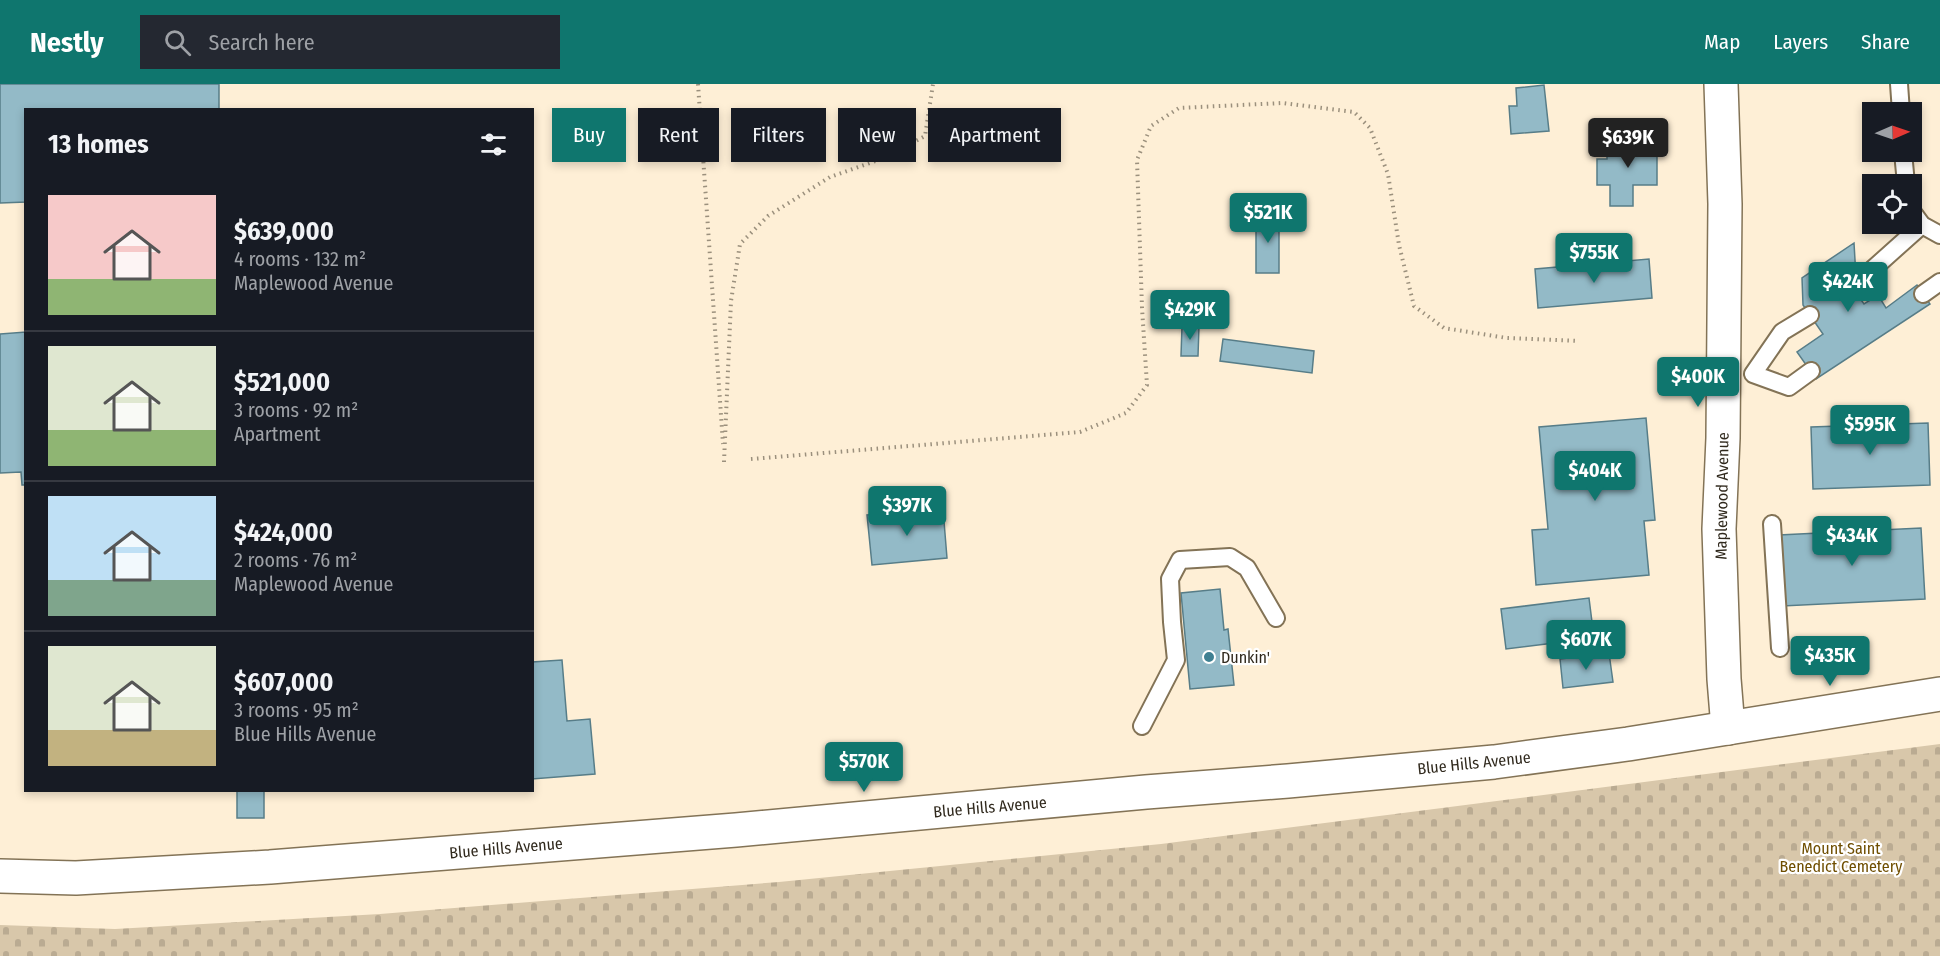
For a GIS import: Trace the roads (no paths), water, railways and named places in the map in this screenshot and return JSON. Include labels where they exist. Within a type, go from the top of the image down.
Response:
[{"type":"main road","name":"Maplewood Avenue","points":[[1721,84],[1725,204],[1723,438],[1719,529],[1728,728]]},
{"type":"main road","name":"Blue Hills Avenue","points":[[0,876],[75,878],[185,873],[806,824],[1494,762],[1628,744],[1940,694]]},
{"type":"lane","points":[[1899,84],[1900,102]]},
{"type":"lane","points":[[1922,225],[1940,235]]},
{"type":"lane","points":[[1856,284],[1912,234]]},
{"type":"lane","points":[[1923,294],[1940,282]]},
{"type":"lane","points":[[1810,315],[1782,332],[1753,374],[1789,387],[1811,371]]},
{"type":"lane","points":[[1772,524],[1780,648]]},
{"type":"lane","points":[[1142,726],[1176,660],[1170,579],[1180,560],[1230,557],[1247,568],[1276,618]]},
{"type":"place","name":"Dunkin'","points":[[1209,657]]},
{"type":"park label","name":"Mount Saint Benedict Cemetery","points":[[1841,857]]}]
